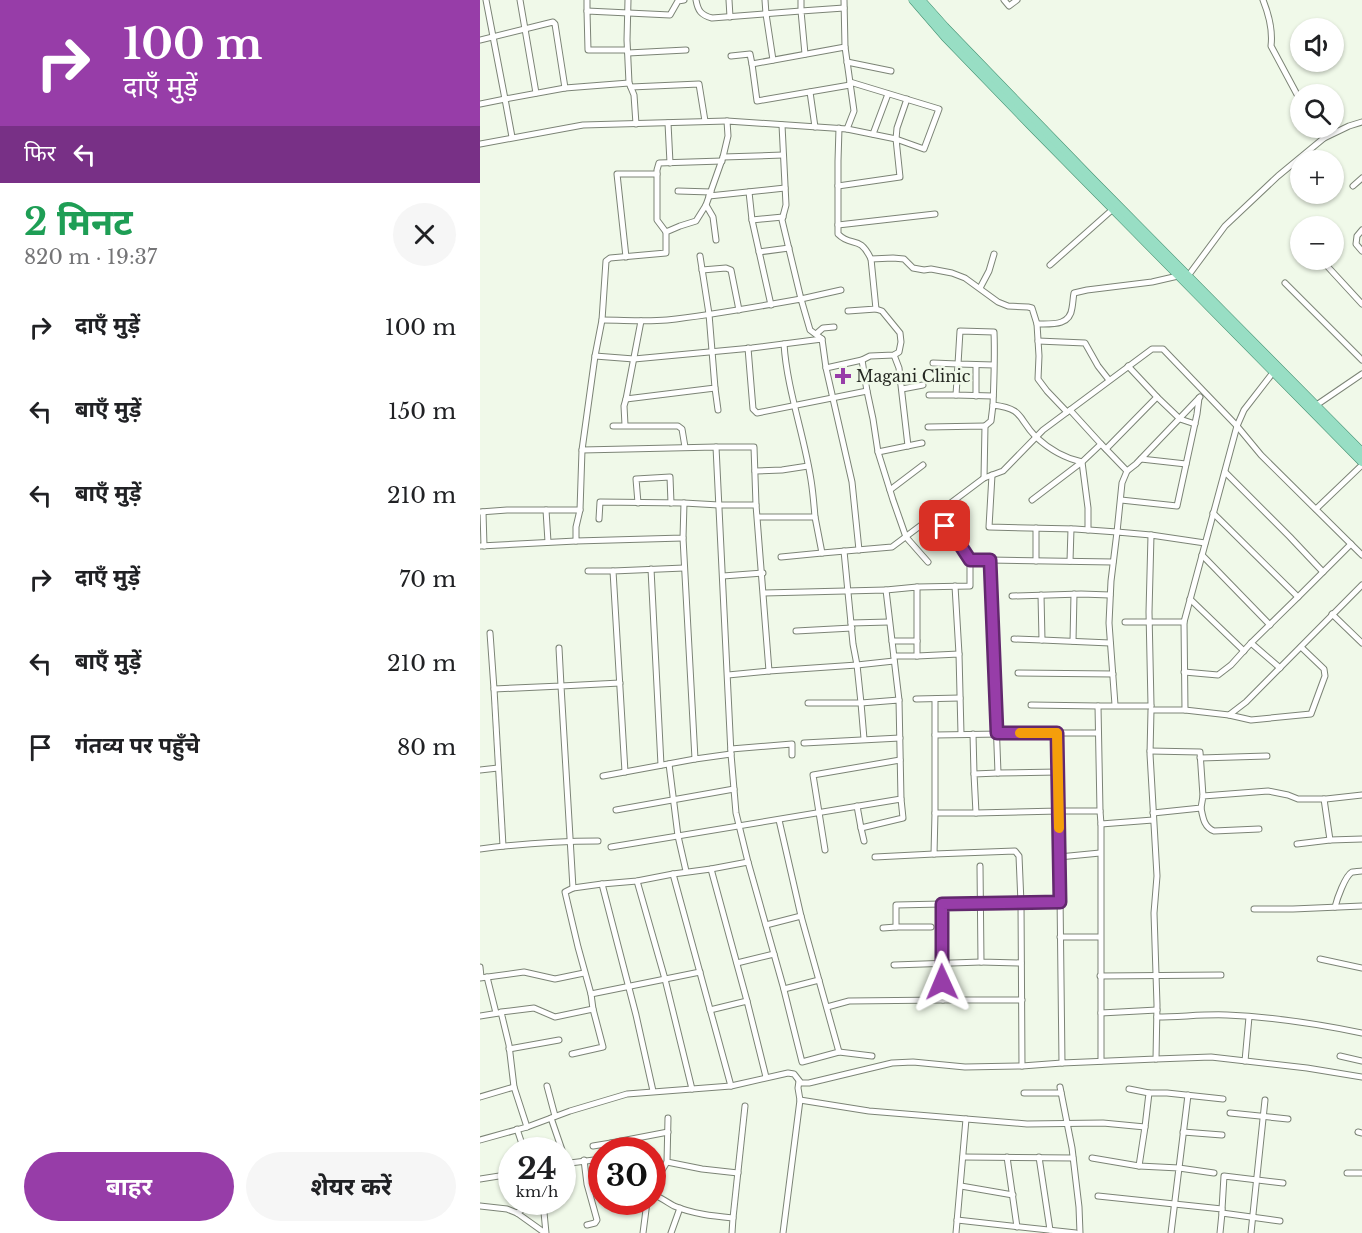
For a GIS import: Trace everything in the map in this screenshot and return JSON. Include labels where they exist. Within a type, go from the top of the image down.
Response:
[{"type":"main road","points":[[913,0],[969,62],[1178,276],[1362,452]]},
{"type":"main road","points":[[921,0],[1188,276],[1362,464]]},
{"type":"street","points":[[486,0],[512,137]]},
{"type":"street","points":[[520,0],[536,93]]},
{"type":"street","points":[[587,0],[588,50],[686,50]]},
{"type":"street","points":[[628,0],[630,85],[634,94],[636,124]]},
{"type":"street","points":[[587,11],[670,15],[678,1],[684,0]]},
{"type":"street","points":[[696,0],[697,8],[703,16],[712,18],[844,8]]},
{"type":"street","points":[[729,0],[730,17]]},
{"type":"street","points":[[765,0],[773,60]]},
{"type":"street","points":[[801,0],[805,54]]},
{"type":"street","points":[[844,0],[845,47],[854,111],[847,129]]},
{"type":"street","points":[[1004,0],[1009,6],[1017,0]]},
{"type":"street","points":[[1263,0],[1269,14],[1271,46],[1291,84]]},
{"type":"street","points":[[480,40],[550,22],[554,23],[566,88]]},
{"type":"street","points":[[752,64],[845,47]]},
{"type":"street","points":[[480,144],[583,125],[727,121],[847,129],[896,139],[924,149],[939,109],[850,84],[758,101],[750,54],[731,56]]},
{"type":"street","points":[[847,62],[891,71]]},
{"type":"street","points":[[480,104],[566,88],[699,84],[705,121]]},
{"type":"street","points":[[810,92],[815,127]]},
{"type":"street","points":[[873,134],[888,94]]},
{"type":"street","points":[[838,186],[900,177],[896,139],[897,128],[907,99]]},
{"type":"street","points":[[666,232],[696,221],[706,205],[728,136],[727,121]]},
{"type":"street","points":[[1344,128],[1362,122]]},
{"type":"street","points":[[668,123],[670,163]]},
{"type":"street","points":[[782,125],[786,205],[782,220],[810,330],[822,339],[826,368],[852,482],[859,550]]},
{"type":"street","points":[[839,128],[838,234],[843,238],[860,243],[867,250],[871,259],[876,309]]},
{"type":"street","points":[[1188,276],[1226,226],[1278,176],[1324,138]]},
{"type":"street","points":[[576,541],[580,510],[582,450],[602,320],[606,261],[610,258],[666,253],[666,232],[657,220],[659,163],[783,155]]},
{"type":"street","points":[[626,257],[617,174],[657,174]]},
{"type":"street","points":[[1353,186],[1362,178]]},
{"type":"street","points":[[678,191],[710,194],[785,188]]},
{"type":"street","points":[[749,192],[752,220],[771,305]]},
{"type":"street","points":[[706,205],[713,217],[716,240]]},
{"type":"street","points":[[1050,265],[1113,209]]},
{"type":"street","points":[[838,225],[935,214]]},
{"type":"street","points":[[752,220],[783,217]]},
{"type":"street","points":[[1362,230],[1357,236],[1356,244],[1362,251]]},
{"type":"street","points":[[759,252],[789,248]]},
{"type":"street","points":[[980,288],[994,254]]},
{"type":"street","points":[[700,256],[709,314],[718,410]]},
{"type":"street","points":[[871,259],[904,259],[913,268],[952,273],[965,278],[998,302],[1008,306],[1032,308],[1037,324],[1038,379],[1047,391],[1127,471]]},
{"type":"street","points":[[702,270],[726,268],[731,270],[739,310]]},
{"type":"street","points":[[1331,270],[1362,304]]},
{"type":"street","points":[[1037,324],[1058,324],[1066,321],[1070,316],[1074,293],[1178,276]]},
{"type":"street","points":[[1286,283],[1362,360]]},
{"type":"street","points":[[602,320],[667,320],[771,305],[841,290]]},
{"type":"street","points":[[826,368],[870,356],[894,355],[899,352],[900,333],[882,311],[876,309],[848,311]]},
{"type":"street","points":[[625,426],[624,406],[641,321]]},
{"type":"street","points":[[816,334],[823,328],[834,327]]},
{"type":"street","points":[[928,427],[985,426],[991,421],[994,332],[960,332],[956,395]]},
{"type":"street","points":[[595,356],[634,359],[822,339]]},
{"type":"street","points":[[1038,341],[1085,343],[1109,380]]},
{"type":"street","points":[[784,344],[794,406],[811,480],[822,553]]},
{"type":"street","points":[[748,348],[753,409],[757,413],[867,391]]},
{"type":"street","points":[[781,556],[892,547],[984,478],[1003,471],[1042,430],[1152,349],[1163,349],[1238,426],[1261,455],[1362,555]]},
{"type":"street","points":[[894,355],[899,369],[908,446]]},
{"type":"street","points":[[861,360],[878,452],[890,490],[906,537],[928,562]]},
{"type":"street","points":[[933,363],[994,365]]},
{"type":"street","points":[[976,364],[976,396]]},
{"type":"street","points":[[1128,366],[1180,419],[1195,424]]},
{"type":"street","points":[[1185,710],[1184,622],[1190,598],[1238,426],[1244,410],[1275,370]]},
{"type":"street","points":[[1315,406],[1362,374]]},
{"type":"street","points":[[902,389],[923,385]]},
{"type":"street","points":[[626,399],[715,387]]},
{"type":"street","points":[[1115,705],[1109,624],[1122,483],[1127,471],[1205,392]]},
{"type":"street","points":[[929,395],[993,396]]},
{"type":"street","points":[[1106,449],[1157,397]]},
{"type":"street","points":[[1120,500],[1177,506],[1199,398]]},
{"type":"street","points":[[993,405],[1013,410],[1036,437],[1057,454],[1082,462]]},
{"type":"street","points":[[614,426],[678,426],[682,429],[686,447]]},
{"type":"street","points":[[984,478],[985,426]]},
{"type":"street","points":[[878,452],[922,443]]},
{"type":"street","points":[[1032,500],[1082,462],[1101,444]]},
{"type":"street","points":[[716,447],[736,813],[802,1062]]},
{"type":"street","points":[[582,450],[754,447],[756,505],[769,671]]},
{"type":"street","points":[[1141,459],[1186,464]]},
{"type":"street","points":[[1082,462],[1088,508],[1088,530]]},
{"type":"street","points":[[1316,509],[1362,464]]},
{"type":"street","points":[[890,490],[923,465]]},
{"type":"street","points":[[755,471],[808,466]]},
{"type":"street","points":[[1225,472],[1323,572]]},
{"type":"street","points":[[992,476],[989,527],[1117,532],[1205,543]]},
{"type":"street","points":[[638,503],[636,479],[670,477],[671,503]]},
{"type":"street","points":[[600,519],[600,502],[756,505]]},
{"type":"street","points":[[684,503],[684,568],[695,759]]},
{"type":"street","points":[[546,510],[548,542]]},
{"type":"street","points":[[580,510],[482,512],[482,546],[683,538]]},
{"type":"street","points":[[1213,513],[1298,597]]},
{"type":"street","points":[[764,593],[848,592],[970,586],[970,560],[955,537],[934,516]]},
{"type":"street","points":[[758,517],[815,517]]},
{"type":"street","points":[[1036,528],[1036,561]]},
{"type":"street","points":[[1070,561],[1071,529]]},
{"type":"street","points":[[1151,535],[1150,751],[1156,876],[1154,913],[1156,1059]]},
{"type":"street","points":[[1184,672],[1218,675],[1231,665],[1351,544]]},
{"type":"street","points":[[844,551],[864,739]]},
{"type":"street","points":[[1202,555],[1270,625]]},
{"type":"street","points":[[970,560],[1113,562]]},
{"type":"street","points":[[990,560],[998,773]]},
{"type":"street","points":[[588,571],[684,568]]},
{"type":"street","points":[[651,569],[662,765]]},
{"type":"street","points":[[613,571],[625,772]]},
{"type":"street","points":[[723,576],[763,573]]},
{"type":"street","points":[[1229,715],[1246,702],[1362,585]]},
{"type":"street","points":[[955,586],[961,734]]},
{"type":"street","points":[[917,587],[918,656]]},
{"type":"street","points":[[861,828],[903,818],[899,700],[886,590]]},
{"type":"street","points":[[1072,641],[1074,594]]},
{"type":"street","points":[[1041,595],[1042,640]]},
{"type":"street","points":[[1012,596],[1110,595]]},
{"type":"street","points":[[1190,598],[1244,651]]},
{"type":"street","points":[[1332,614],[1362,643]]},
{"type":"street","points":[[796,631],[890,622]]},
{"type":"street","points":[[1125,622],[1184,622]]},
{"type":"street","points":[[490,633],[503,846]]},
{"type":"street","points":[[1014,639],[1110,642]]},
{"type":"street","points":[[892,641],[917,641]]},
{"type":"street","points":[[1251,643],[1280,668]]},
{"type":"street","points":[[1031,705],[1151,707],[1229,715],[1251,720],[1311,714],[1325,672],[1301,647]]},
{"type":"street","points":[[559,648],[573,888]]},
{"type":"street","points":[[728,675],[857,665],[894,658],[959,654]]},
{"type":"street","points":[[1018,673],[1113,674]]},
{"type":"street","points":[[494,689],[620,683]]},
{"type":"street","points":[[916,699],[960,698]]},
{"type":"street","points":[[934,854],[935,699]]},
{"type":"street","points":[[808,703],[899,700]]},
{"type":"street","points":[[1098,706],[1101,824],[1101,1061]]},
{"type":"street","points":[[1057,733],[1062,1063]]},
{"type":"street","points":[[935,735],[1098,733]]},
{"type":"street","points":[[973,734],[976,813]]},
{"type":"street","points":[[804,743],[900,738]]},
{"type":"street","points":[[603,776],[731,752],[792,744],[792,755]]},
{"type":"street","points":[[1150,751],[1200,752],[1203,796],[1201,808],[1209,829],[1214,831],[1259,830]]},
{"type":"street","points":[[1200,758],[1266,756]]},
{"type":"street","points":[[825,850],[813,775],[900,760]]},
{"type":"street","points":[[669,764],[678,836],[686,871]]},
{"type":"street","points":[[480,770],[498,768]]},
{"type":"street","points":[[974,774],[1058,772]]},
{"type":"street","points":[[616,810],[734,789]]},
{"type":"street","points":[[1203,796],[1268,791],[1298,799],[1362,795]]},
{"type":"street","points":[[611,847],[902,799]]},
{"type":"street","points":[[1324,799],[1330,840]]},
{"type":"street","points":[[857,806],[864,841]]},
{"type":"street","points":[[1153,813],[1201,808]]},
{"type":"street","points":[[935,813],[1100,811]]},
{"type":"street","points":[[779,820],[801,916],[839,1052]]},
{"type":"street","points":[[1101,824],[1154,820]]},
{"type":"street","points":[[1297,844],[1362,839]]},
{"type":"street","points":[[480,849],[570,841],[597,841]]},
{"type":"street","points":[[875,857],[1015,851],[1019,856],[1022,1066]]},
{"type":"street","points":[[1059,857],[1100,853]]},
{"type":"street","points":[[572,1054],[603,1047],[565,892],[573,888],[637,881],[748,862]]},
{"type":"street","points":[[980,866],[981,962]]},
{"type":"street","points":[[711,869],[766,1077]]},
{"type":"street","points":[[1335,907],[1348,876],[1353,872],[1362,871]]},
{"type":"street","points":[[673,874],[731,1086]]},
{"type":"street","points":[[637,881],[665,979],[692,1089]]},
{"type":"street","points":[[602,884],[629,986],[653,1091]]},
{"type":"street","points":[[896,927],[896,905],[1060,902]]},
{"type":"street","points":[[942,904],[943,1000]]},
{"type":"street","points":[[1254,909],[1362,906]]},
{"type":"street","points":[[766,925],[801,916]]},
{"type":"street","points":[[883,928],[931,927]]},
{"type":"street","points":[[1060,937],[1100,937]]},
{"type":"street","points":[[737,963],[774,954]]},
{"type":"street","points":[[1320,959],[1362,968]]},
{"type":"street","points":[[894,965],[1022,963]]},
{"type":"street","points":[[480,968],[509,1049],[514,1087],[527,1126]]},
{"type":"street","points":[[483,978],[524,972],[555,979],[584,973]]},
{"type":"street","points":[[591,994],[700,972]]},
{"type":"street","points":[[1100,976],[1221,975]]},
{"type":"street","points":[[784,989],[819,980]]},
{"type":"street","points":[[827,1007],[849,1001],[1022,1000]]},
{"type":"street","points":[[710,1010],[747,1001]]},
{"type":"street","points":[[480,1016],[534,1008],[555,1017],[593,1009]]},
{"type":"street","points":[[1101,1013],[1157,1010]]},
{"type":"street","points":[[1157,1017],[1225,1015],[1311,1023],[1362,1033]]},
{"type":"street","points":[[1245,1061],[1249,1017]]},
{"type":"street","points":[[509,1049],[559,1040]]},
{"type":"street","points":[[794,1074],[802,1062],[839,1052],[872,1056]]},
{"type":"street","points":[[1340,1056],[1362,1061]]},
{"type":"street","points":[[798,1085],[892,1063],[914,1062],[965,1067],[1022,1066],[1211,1057],[1362,1077]]},
{"type":"street","points":[[480,1140],[627,1094],[731,1086],[766,1077],[794,1074]]},
{"type":"street","points":[[783,1233],[800,1098],[794,1074]]},
{"type":"street","points":[[547,1086],[558,1137]]},
{"type":"street","points":[[480,1097],[514,1087]]},
{"type":"street","points":[[1129,1089],[1223,1099]]},
{"type":"street","points":[[1024,1092],[1060,1090],[1073,1158],[1080,1233]]},
{"type":"street","points":[[1139,1166],[1149,1092]]},
{"type":"street","points":[[1171,1233],[1188,1095]]},
{"type":"street","points":[[800,1098],[869,1111],[1027,1124],[1103,1123],[1145,1127]]},
{"type":"street","points":[[1251,1233],[1265,1100]]},
{"type":"street","points":[[738,1233],[731,1233],[745,1106]]},
{"type":"street","points":[[1230,1113],[1288,1119]]},
{"type":"street","points":[[666,1165],[668,1162],[668,1118]]},
{"type":"street","points":[[956,1233],[966,1119]]},
{"type":"street","points":[[517,1129],[520,1137]]},
{"type":"street","points":[[642,1137],[668,1132]]},
{"type":"street","points":[[1184,1132],[1222,1136]]},
{"type":"street","points":[[963,1156],[1073,1158]]},
{"type":"street","points":[[1007,1157],[1017,1227]]},
{"type":"street","points":[[1038,1157],[1050,1230]]},
{"type":"street","points":[[1092,1158],[1139,1166],[1215,1173]]},
{"type":"street","points":[[584,1160],[587,1184],[597,1220],[587,1225]]},
{"type":"street","points":[[576,1161],[588,1160]]},
{"type":"street","points":[[668,1162],[738,1173]]},
{"type":"street","points":[[1347,1173],[1362,1173]]},
{"type":"street","points":[[480,1179],[498,1176]]},
{"type":"street","points":[[1220,1233],[1224,1176],[1283,1183]]},
{"type":"street","points":[[961,1186],[1013,1195]]},
{"type":"street","points":[[1098,1196],[1174,1204],[1280,1221]]},
{"type":"street","points":[[666,1201],[680,1208],[733,1218]]},
{"type":"street","points":[[480,1206],[498,1208]]},
{"type":"street","points":[[671,1233],[680,1208]]},
{"type":"street","points":[[520,1215],[545,1233]]},
{"type":"street","points":[[544,1215],[545,1233]]},
{"type":"street","points":[[644,1233],[645,1215]]},
{"type":"street","points":[[957,1220],[1076,1233]]},
{"type":"slow traffic","points":[[1020,733],[1057,733],[1059,828]]},
{"type":"place","name":"Magani Clinic","points":[[843,376]]},
{"type":"route","points":[[942,982],[942,904],[1060,902],[1057,733],[997,733],[990,560],[970,560],[945,526]]}]
